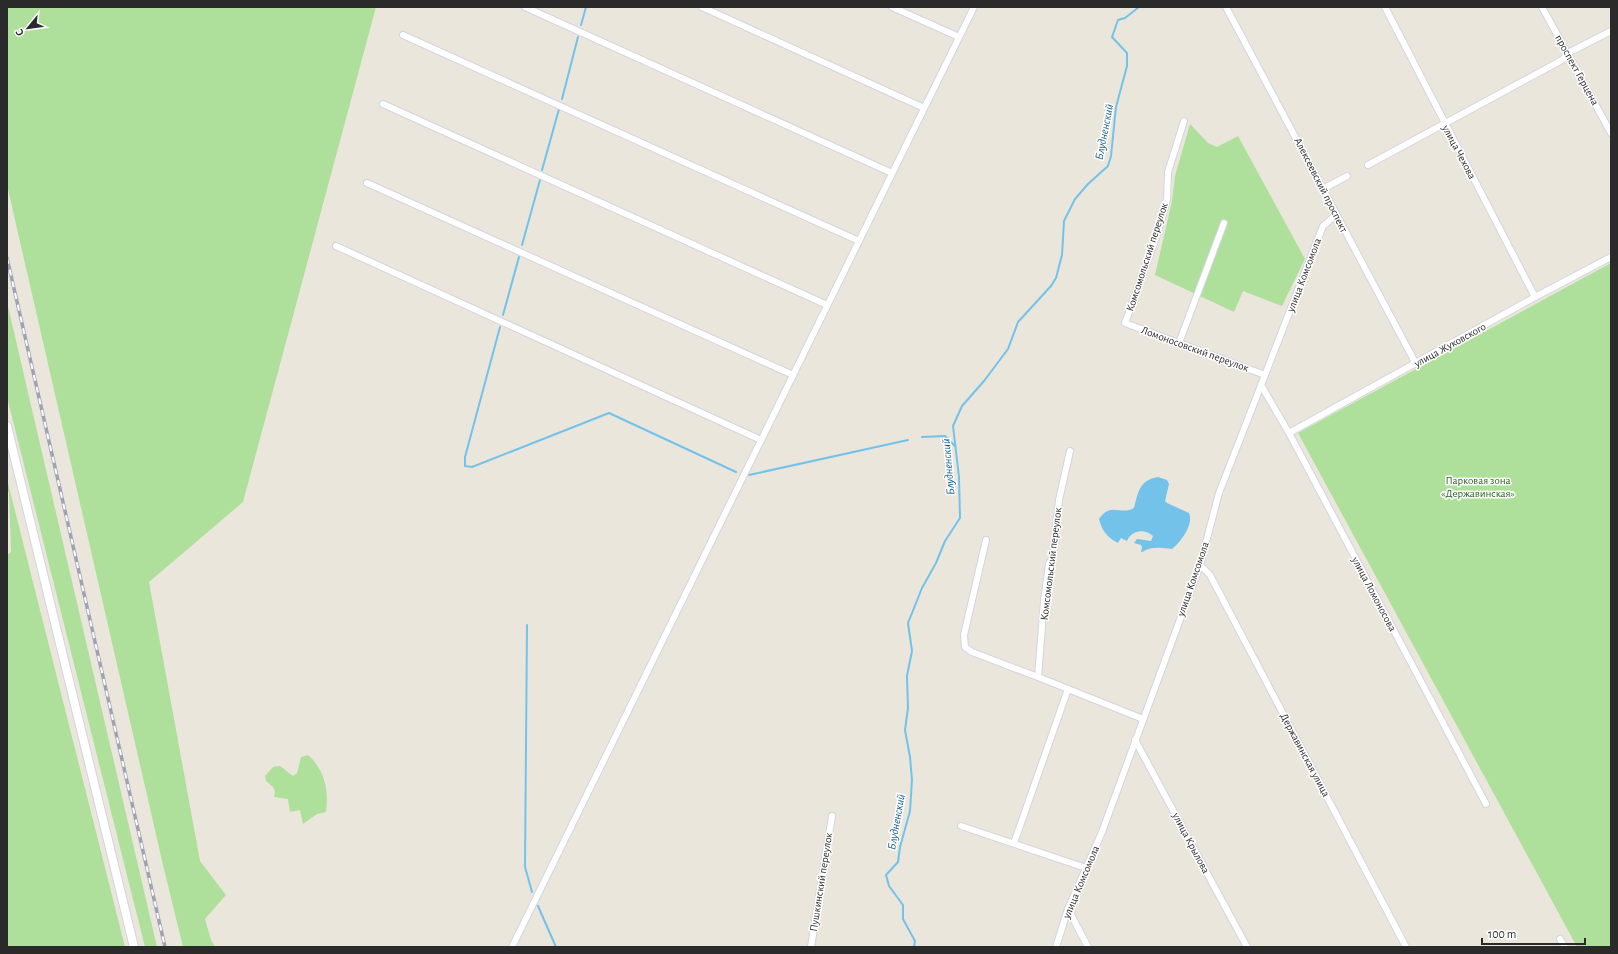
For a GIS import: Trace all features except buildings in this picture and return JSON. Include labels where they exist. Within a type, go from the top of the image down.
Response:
[{"type":"street","points":[[525,7],[892,173]]},
{"type":"street","points":[[702,7],[924,108]]},
{"type":"street","points":[[892,7],[959,37]]},
{"type":"street","points":[[512,947],[974,7]]},
{"type":"street","name":"Алексеевский проспект","points":[[1226,7],[1416,364]]},
{"type":"street","name":"улица Чехова","points":[[1384,7],[1535,297]]},
{"type":"street","name":"проспект Герцена","points":[[1542,7],[1611,133]]},
{"type":"street","points":[[1368,165],[1562,60],[1568,53],[1611,31]]},
{"type":"street","points":[[402,35],[859,241]]},
{"type":"street","points":[[383,104],[827,305]]},
{"type":"street","name":"Комсомольский переулок","points":[[1125,323],[1158,232],[1167,199],[1168,172],[1184,121]]},
{"type":"street","points":[[1323,189],[1347,176]]},
{"type":"street","points":[[367,183],[793,375]]},
{"type":"street","name":"улица Комсомола","points":[[1056,947],[1068,909],[1102,832],[1200,565],[1219,493],[1323,226],[1336,215]]},
{"type":"street","points":[[1178,343],[1224,222]]},
{"type":"street","points":[[336,246],[761,440]]},
{"type":"street","name":"улица Жуковского","points":[[1289,433],[1535,297],[1611,257]]},
{"type":"street","name":"Ломоносовский переулок","points":[[1125,323],[1265,374]]},
{"type":"street","name":"улица Ломоносова","points":[[1261,385],[1289,433],[1486,804]]},
{"type":"street","points":[[7,426],[134,947]]},
{"type":"street","name":"Комсомольский переулок","points":[[1038,677],[1044,600],[1049,564],[1053,557],[1059,500],[1070,451]]},
{"type":"street","points":[[986,540],[964,635],[965,647],[972,652],[1143,719]]},
{"type":"street","name":"Державинская улица","points":[[1200,565],[1210,575],[1406,947]]},
{"type":"street","points":[[1014,843],[1068,689]]},
{"type":"street","name":"улица Крылова","points":[[1135,740],[1247,947]]},
{"type":"street","name":"Пушкинский переулок","points":[[811,947],[832,816]]},
{"type":"street","points":[[961,826],[1086,868]]},
{"type":"street","points":[[1068,909],[1088,947]]},
{"type":"street","points":[[1560,939],[1565,947]]},
{"type":"green space","points":[[7,7],[376,7],[243,502],[149,582],[200,861],[226,895],[205,919],[211,940],[215,947],[183,947],[7,185]]},
{"type":"green space","points":[[1190,124],[1208,143],[1217,147],[1238,136],[1305,259],[1282,306],[1243,291],[1234,312],[1155,275],[1172,201],[1175,176]]},
{"type":"green space","name":"Парковая зона «Державинская»","points":[[1611,263],[1611,947],[1577,947],[1298,433]]},
{"type":"green space","points":[[7,302],[157,947],[145,947],[7,397]]},
{"type":"green space","points":[[7,479],[125,947],[7,947],[7,555],[11,552],[9,493],[7,489]]},
{"type":"green space","points":[[308,755],[314,761],[322,774],[326,789],[327,804],[326,812],[317,814],[303,824],[300,810],[290,812],[288,799],[274,797],[275,792],[273,787],[266,781],[265,776],[273,767],[280,766],[293,776],[297,773],[301,757]]},
{"type":"water","points":[[1158,477],[1167,480],[1169,484],[1165,501],[1189,513],[1190,522],[1183,537],[1172,549],[1153,548],[1142,552],[1141,545],[1134,543],[1137,539],[1151,541],[1153,536],[1150,533],[1138,531],[1132,534],[1127,541],[1121,538],[1118,543],[1103,530],[1099,519],[1108,511],[1124,511],[1134,508],[1138,492],[1143,484]]},
{"type":"waterway","points":[[581,25],[586,7]]},
{"type":"waterway","name":"Блудненский","points":[[914,947],[915,941],[903,919],[903,905],[889,886],[886,875],[898,862],[900,847],[910,811],[912,780],[910,757],[905,730],[908,708],[907,676],[912,651],[908,623],[922,588],[936,563],[945,541],[960,518],[959,477],[953,426],[962,406],[984,381],[1008,349],[1018,322],[1051,286],[1056,278],[1062,255],[1064,221],[1075,199],[1088,184],[1108,166],[1111,156],[1116,107],[1127,66],[1127,53],[1112,37],[1118,20],[1125,18],[1139,7]]},
{"type":"waterway","points":[[562,99],[578,37]]},
{"type":"waterway","points":[[542,170],[559,109]]},
{"type":"waterway","points":[[522,245],[540,180]]},
{"type":"waterway","points":[[503,315],[519,257]]},
{"type":"waterway","points":[[500,327],[465,457],[465,466],[472,467],[609,413],[736,472]]},
{"type":"waterway","points":[[922,437],[945,436],[955,446]]},
{"type":"waterway","points":[[749,475],[908,440]]},
{"type":"waterway","points":[[527,625],[525,867],[532,892]]},
{"type":"waterway","points":[[538,906],[556,947]]},
{"type":"railway","points":[[7,258],[165,947]]}]
